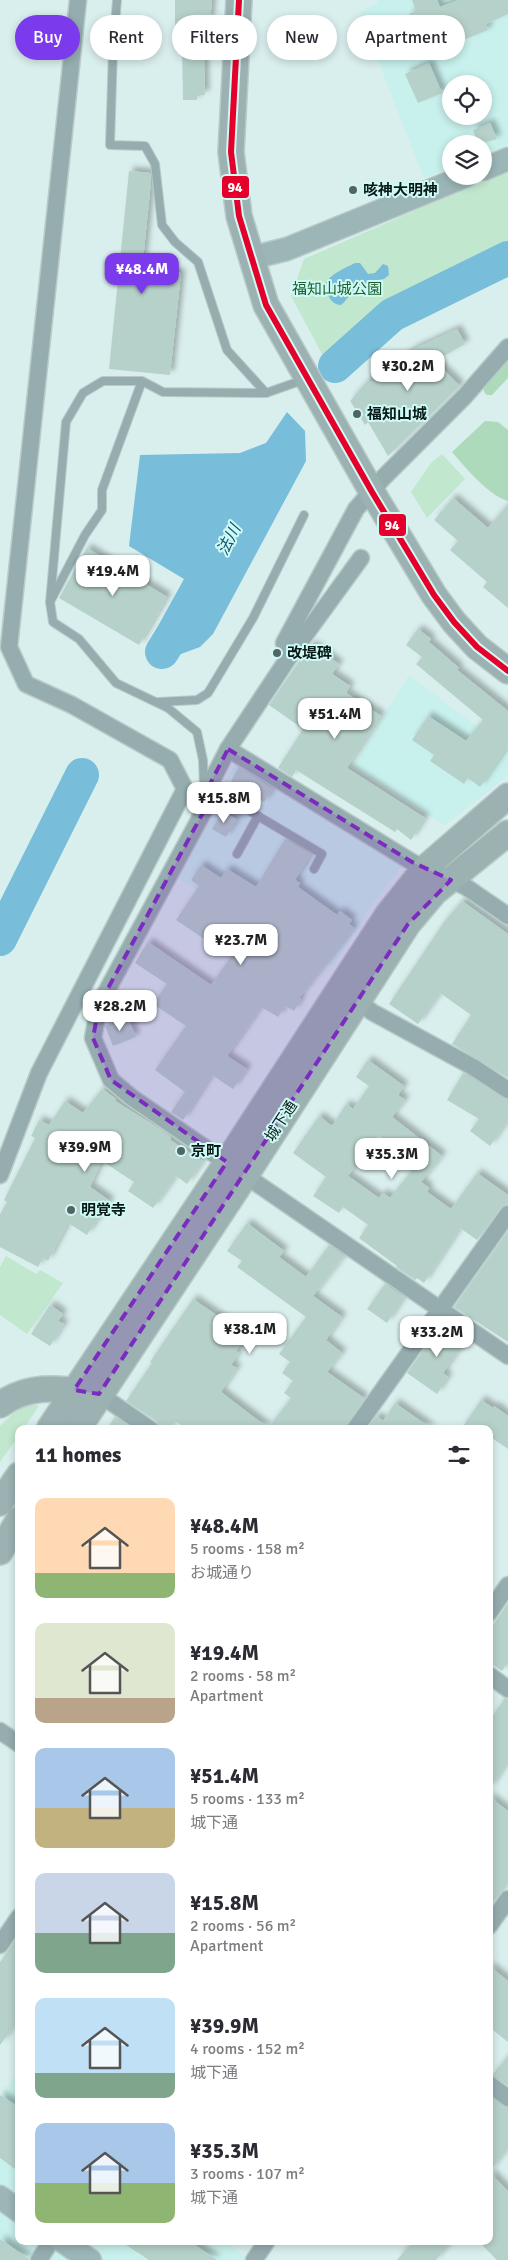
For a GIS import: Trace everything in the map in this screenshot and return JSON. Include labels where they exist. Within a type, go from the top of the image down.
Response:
[{"type":"main road","points":[[239,0],[231,152],[239,216],[266,305],[372,492],[434,595],[454,622],[477,647],[508,671]]},
{"type":"main road","name":"城下通","points":[[80,1425],[388,914],[425,868],[508,796]]},
{"type":"main road","name":"城下通","points":[[425,868],[472,844],[508,816]]},
{"type":"main road","name":"城下通","points":[[52,1425],[74,1390],[358,1001],[408,924],[435,892],[508,834]]},
{"type":"main road","points":[[0,1405],[5,1401],[37,1389],[59,1387],[99,1394]]},
{"type":"main road","points":[[0,1503],[15,1480]]},
{"type":"main road","points":[[0,1552],[15,1526]]},
{"type":"street","points":[[78,0],[9,647],[26,684],[72,705],[170,760],[185,789]]},
{"type":"street","points":[[492,166],[508,159]]},
{"type":"street","points":[[251,258],[287,250],[444,185]]},
{"type":"street","points":[[289,657],[284,643],[356,509],[432,428],[465,396],[508,347]]},
{"type":"street","points":[[361,558],[289,657],[228,749],[207,786],[206,806],[99,1005],[93,1038],[111,1080],[131,1097],[508,1356]]},
{"type":"street","points":[[228,749],[425,868],[466,887],[508,916]]},
{"type":"street","points":[[185,789],[207,786]]},
{"type":"street","points":[[0,1175],[43,1064],[185,789]]},
{"type":"street","points":[[358,1001],[372,1012],[473,1067],[508,1090]]},
{"type":"street","points":[[358,1425],[508,1214]]},
{"type":"street","points":[[99,1394],[144,1425]]},
{"type":"street","points":[[493,1607],[508,1585]]},
{"type":"street","points":[[493,1678],[508,1689]]},
{"type":"street","points":[[0,1731],[15,1741]]},
{"type":"street","points":[[493,1920],[508,1898]]},
{"type":"street","points":[[0,1945],[15,1923]]},
{"type":"street","points":[[493,2087],[508,2098]]},
{"type":"street","points":[[0,2197],[15,2208]]},
{"type":"street","points":[[38,2260],[48,2245]]},
{"type":"street","points":[[68,2245],[90,2260]]},
{"type":"street","points":[[254,2260],[265,2245]]},
{"type":"lane","points":[[117,0],[113,50],[110,145],[145,146],[154,164],[162,226],[198,262],[226,350],[266,393]]},
{"type":"lane","points":[[307,378],[266,393],[163,392],[142,382],[103,381],[83,393],[66,422],[50,602],[53,622],[80,639],[116,683],[168,708],[197,732],[207,786],[322,854],[314,869]]},
{"type":"lane","points":[[50,602],[85,534],[102,510],[102,490],[142,382]]},
{"type":"lane","points":[[154,702],[197,700],[208,693],[253,618],[304,515]]},
{"type":"lane","points":[[237,854],[258,816]]},
{"type":"highlighted area","points":[[228,749],[412,862],[451,880],[408,924],[99,1394],[74,1390],[227,1162],[111,1080],[93,1038],[99,1005],[206,807],[210,784]]},
{"type":"shaded area","points":[[377,0],[508,0],[508,145],[492,152],[492,135],[442,135],[442,171],[424,178],[378,60],[465,60],[465,15],[360,15],[359,12],[378,3]]},
{"type":"shaded area","points":[[409,675],[508,750],[508,774],[505,778],[445,825],[353,766]]},
{"type":"shaded area","points":[[237,759],[404,863],[371,906],[332,967],[277,927],[270,935],[176,877]]},
{"type":"shaded area","points":[[13,2078],[15,2080],[15,2245],[229,2245],[250,2260],[0,2260],[0,2097]]},
{"type":"green space","name":"福知山城公園","points":[[508,170],[508,243],[370,315],[342,337],[323,356],[291,296],[304,259],[474,185],[492,185],[492,177]]},
{"type":"green space","points":[[508,359],[508,378],[492,395],[487,395],[484,392],[484,387]]},
{"type":"green space","points":[[485,421],[498,422],[508,430],[508,501],[485,487],[452,452]]},
{"type":"green space","points":[[442,454],[465,479],[427,518],[411,492],[431,463]]},
{"type":"green space","points":[[6,1256],[36,1274],[40,1270],[63,1283],[27,1334],[0,1315],[0,1267]]},
{"type":"green space","points":[[33,1404],[39,1406],[26,1425],[15,1425],[15,1441],[0,1462],[0,1426],[17,1409]]},
{"type":"water","points":[[355,263],[360,263],[368,274],[375,273],[383,264],[388,266],[389,275],[384,279],[358,287],[341,305],[334,303],[331,301],[325,284],[327,280],[342,269]]},
{"type":"water","points":[[287,412],[305,431],[306,461],[213,634],[200,647],[181,654],[152,637],[184,579],[129,546],[140,455],[240,453],[266,443]]},
{"type":"building","points":[[175,0],[212,0],[211,15],[175,15]]},
{"type":"building","points":[[412,0],[437,0],[440,7],[459,0],[508,0],[508,14],[486,24],[488,30],[465,39],[465,15],[409,15],[416,11]]},
{"type":"building","points":[[182,60],[204,60],[205,95],[197,95],[197,100],[183,100]]},
{"type":"building","points":[[429,63],[442,93],[418,103],[405,74]]},
{"type":"building","points":[[485,125],[491,125],[497,139],[492,140],[492,135],[475,135],[473,130]]},
{"type":"building","points":[[129,171],[150,173],[151,181],[142,270],[181,273],[170,375],[109,369]]},
{"type":"building","points":[[457,329],[465,344],[435,361],[460,386],[388,456],[368,422],[365,425],[350,401],[368,380],[370,383],[412,350]]},
{"type":"building","points":[[453,498],[488,528],[508,504],[508,608],[483,587],[487,582],[450,550],[458,541],[434,520]]},
{"type":"building","points":[[87,548],[167,597],[139,645],[59,598]]},
{"type":"building","points":[[418,629],[431,639],[429,642],[459,668],[457,670],[508,711],[508,746],[480,787],[468,778],[464,784],[430,761],[434,755],[412,740],[428,716],[466,741],[483,720],[416,664],[422,657],[406,645]]},
{"type":"building","points":[[311,644],[339,664],[332,674],[350,686],[346,693],[381,716],[347,768],[425,818],[411,840],[397,829],[395,832],[296,770],[292,777],[278,768],[303,729],[269,705]]},
{"type":"building","points":[[239,767],[273,789],[264,802],[231,781]]},
{"type":"building","points":[[223,811],[237,820],[226,837],[212,829]]},
{"type":"building","points":[[285,839],[311,854],[295,880],[300,883],[298,887],[337,915],[340,911],[352,920],[349,924],[354,928],[299,998],[301,999],[294,1011],[285,1006],[278,1017],[261,1007],[227,1056],[247,1069],[233,1089],[212,1075],[183,1120],[171,1112],[185,1092],[155,1070],[186,1026],[153,1004],[167,984],[135,963],[148,942],[211,985],[231,957],[176,920],[199,886],[191,880],[201,865],[221,878],[227,869],[256,887]]},
{"type":"building","points":[[462,901],[508,934],[508,1078],[452,1044],[471,1015],[440,993],[418,1024],[389,1004],[444,922]]},
{"type":"building","points":[[128,1018],[136,1037],[113,1046],[105,1026]]},
{"type":"building","points":[[368,1060],[404,1086],[398,1095],[405,1100],[392,1117],[442,1156],[421,1182],[429,1188],[427,1192],[451,1209],[477,1173],[508,1195],[508,1204],[500,1208],[477,1240],[460,1228],[424,1283],[417,1278],[415,1280],[396,1267],[359,1238],[368,1225],[343,1207],[339,1213],[313,1196],[326,1177],[293,1153],[319,1116],[332,1126],[346,1104],[353,1109],[369,1086],[356,1077]],"holes":[[[378,1135],[416,1165],[390,1198],[383,1193],[379,1198],[348,1176]]]},
{"type":"building","points":[[463,1073],[508,1100],[508,1120],[490,1146],[470,1131],[479,1119],[447,1100]]},
{"type":"building","points":[[102,1089],[116,1099],[115,1101],[160,1129],[171,1137],[170,1140],[203,1161],[187,1184],[176,1176],[153,1208],[128,1191],[134,1182],[102,1161],[90,1187],[110,1201],[87,1235],[68,1223],[48,1261],[43,1258],[38,1267],[0,1247],[0,1214],[7,1202],[4,1200],[35,1138],[31,1136],[39,1120],[49,1125],[65,1101],[83,1113]]},
{"type":"building","points":[[247,1223],[284,1251],[279,1257],[306,1277],[329,1245],[344,1256],[313,1296],[342,1317],[326,1340],[342,1353],[327,1372],[364,1398],[347,1425],[270,1425],[291,1398],[284,1393],[293,1381],[282,1373],[290,1362],[279,1354],[306,1317],[237,1267],[242,1261],[227,1251]]},
{"type":"building","points":[[508,1231],[508,1342],[454,1307]]},
{"type":"building","points":[[385,1284],[404,1297],[387,1323],[367,1309]]},
{"type":"building","points":[[193,1299],[247,1336],[236,1351],[239,1353],[231,1365],[237,1368],[221,1392],[264,1425],[181,1425],[175,1421],[172,1425],[158,1425],[156,1421],[126,1401]]},
{"type":"building","points":[[50,1305],[63,1314],[58,1321],[64,1324],[50,1346],[31,1334]]},
{"type":"building","points":[[443,1323],[466,1339],[443,1373],[448,1377],[437,1394],[407,1373]]},
{"type":"building","points":[[481,1400],[493,1408],[494,1406],[508,1416],[508,1449],[493,1439],[493,1425],[464,1425]]},
{"type":"building","points":[[395,1403],[426,1425],[370,1425],[376,1416],[383,1421]]},
{"type":"building","points":[[115,1417],[126,1425],[110,1425]]},
{"type":"building","points":[[508,1603],[508,1662],[502,1671],[493,1665],[493,1625]]},
{"type":"building","points":[[505,1698],[508,1699],[508,1761],[493,1784],[493,1715]]},
{"type":"building","points":[[493,1800],[508,1811],[508,1881],[493,1902]]},
{"type":"building","points":[[15,1941],[15,2025],[0,2045],[0,1962]]},
{"type":"building","points":[[493,1969],[508,1981],[508,2042],[493,2030]]},
{"type":"building","points":[[508,2056],[508,2086],[493,2074]]},
{"type":"building","points":[[0,2095],[15,2104],[15,2169],[0,2158]]},
{"type":"building","points":[[493,2099],[508,2108],[508,2148],[493,2167]]},
{"type":"building","points":[[493,2176],[508,2191],[508,2260],[497,2260],[482,2245],[493,2245]]},
{"type":"building","points":[[0,2239],[29,2259],[29,2260],[0,2260]]},
{"type":"building","points":[[126,2245],[195,2245],[217,2260],[149,2260]]},
{"type":"building","points":[[410,2245],[448,2245],[436,2260],[397,2260]]},
{"type":"waterway","name":"法川","points":[[335,366],[392,315],[508,258]]},
{"type":"waterway","name":"法川","points":[[162,652],[190,607]]},
{"type":"waterway","name":"法川","points":[[0,939],[82,775]]},
{"type":"transit line","name":"94","points":[[239,0],[231,152],[239,216],[266,305],[372,492],[434,595],[454,622],[477,647],[508,671]]},
{"type":"place","name":"咳神大明神","points":[[353,190]]},
{"type":"place","name":"福知山城","points":[[357,414]]},
{"type":"place","name":"改堤碑","points":[[277,653]]},
{"type":"place","name":"京町","points":[[181,1151]]},
{"type":"place","name":"明覚寺","points":[[71,1210]]}]
